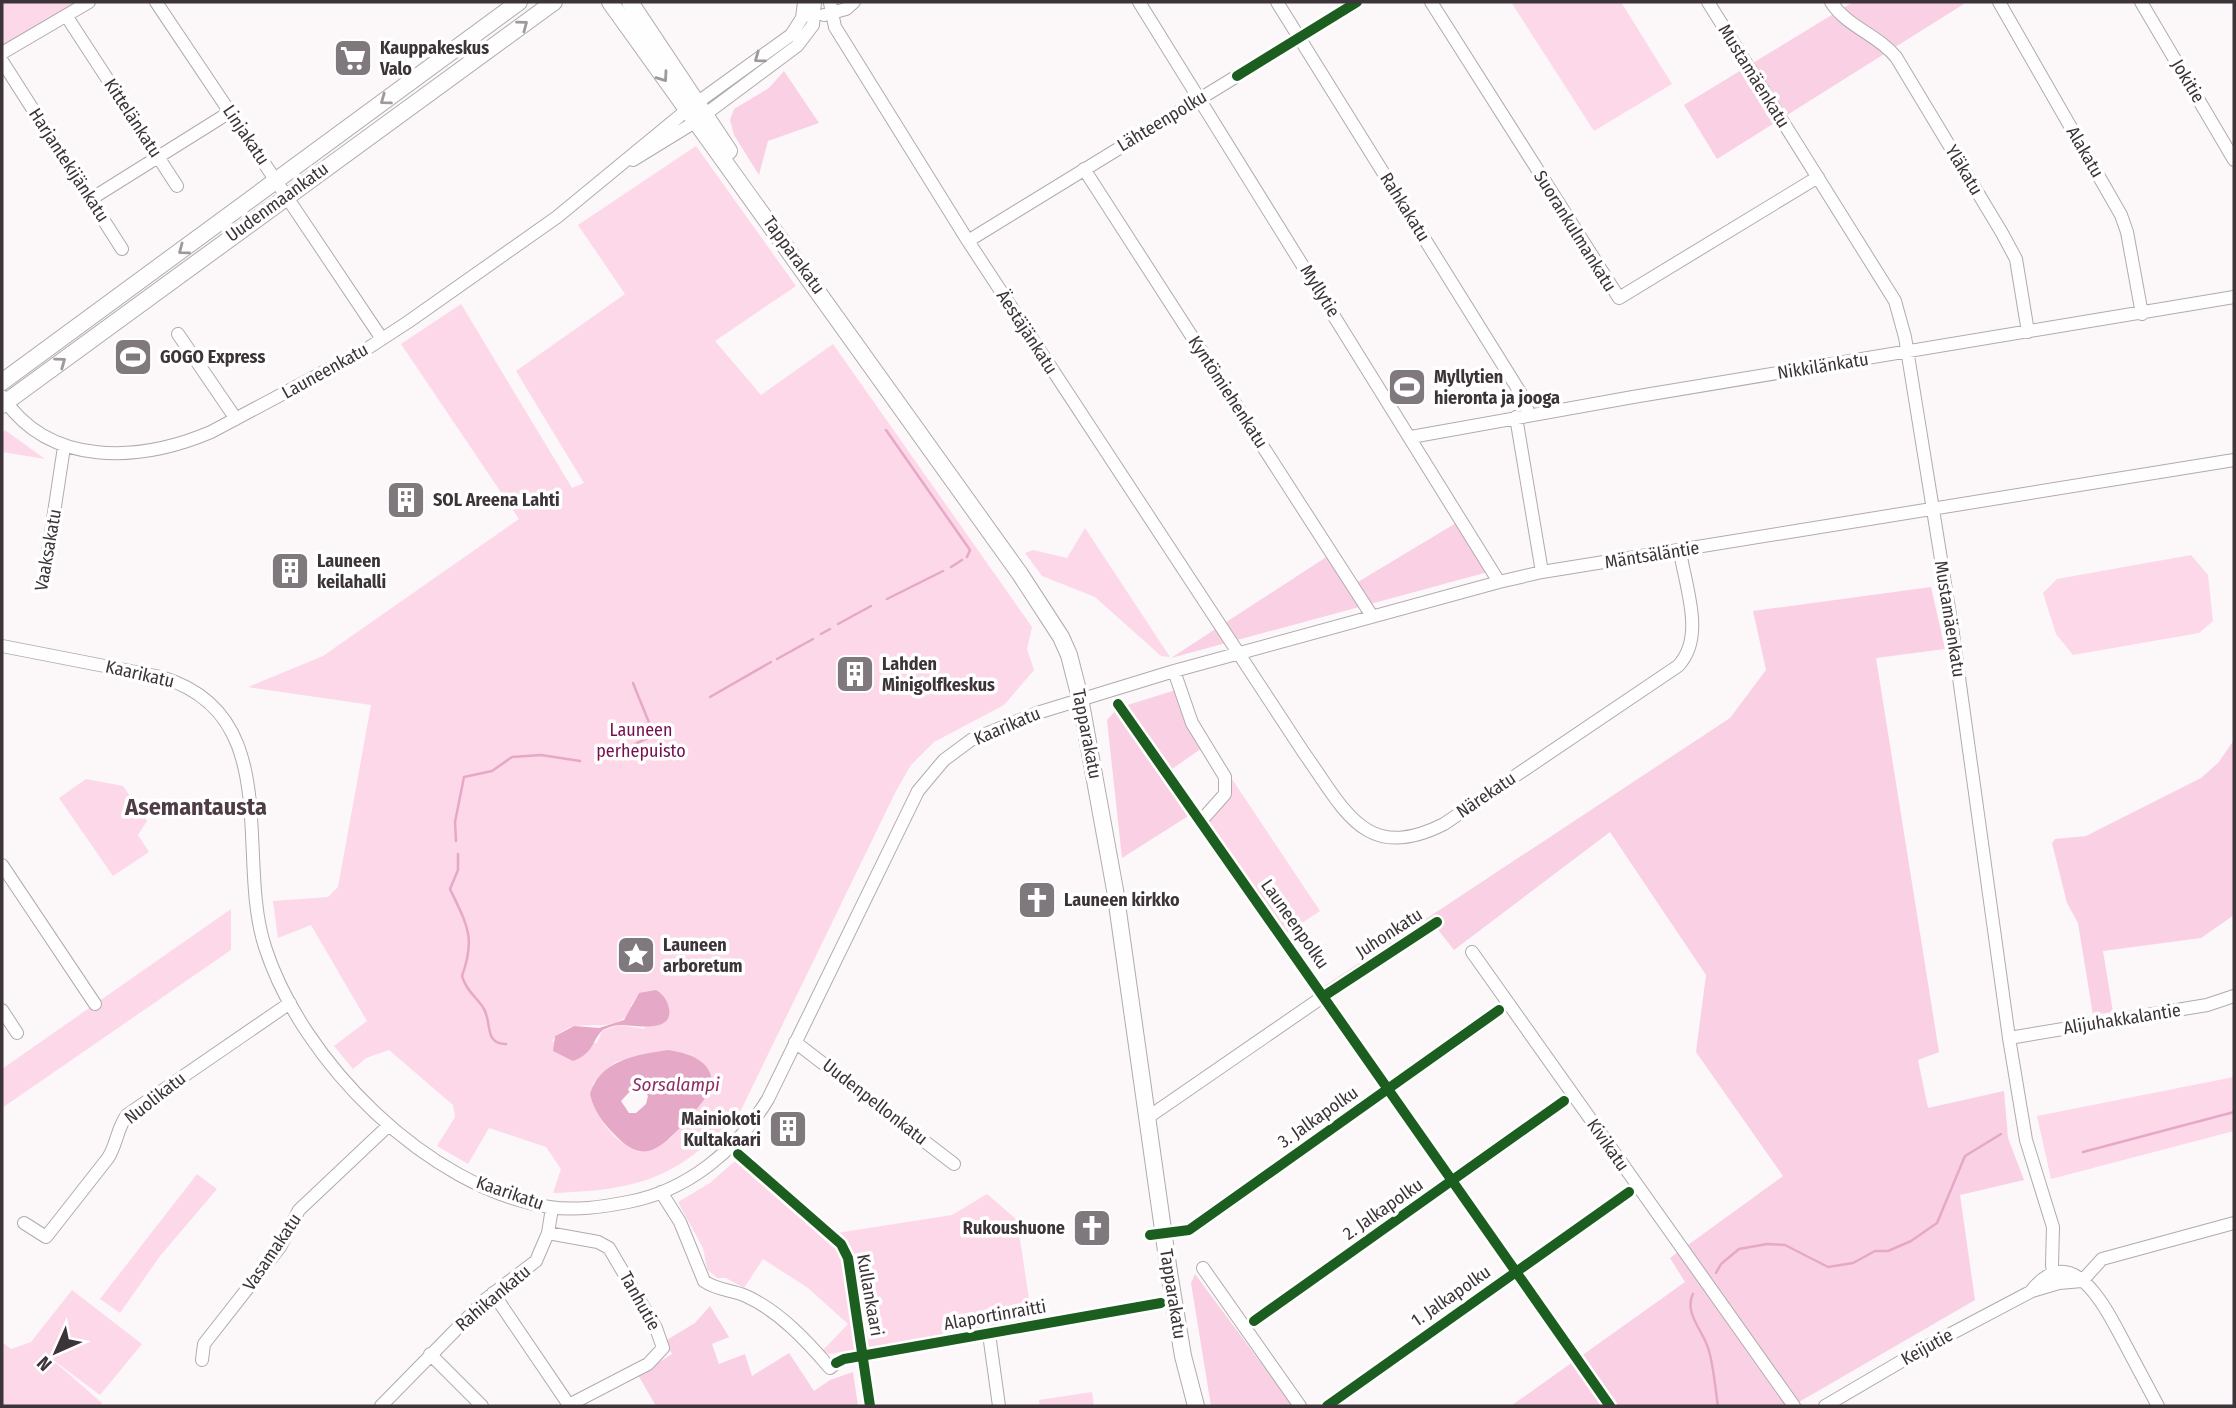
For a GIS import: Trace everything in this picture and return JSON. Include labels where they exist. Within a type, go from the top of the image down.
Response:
[{"type":"main road","name":"Uudenmaankatu","points":[[2,382],[519,2]]},
{"type":"main road","name":"Uudenmaankatu","points":[[3,401],[554,2]]},
{"type":"main road","points":[[610,2],[696,112]]},
{"type":"main road","points":[[630,2],[696,112]]},
{"type":"main road","name":"Tapparakatu","points":[[696,112],[745,176],[758,205],[1061,637],[1069,655],[1080,698],[1115,890],[1183,1356],[1196,1406]]},
{"type":"main road","name":"Tapparakatu","points":[[1183,1356],[1181,1375],[1185,1406]]},
{"type":"street","points":[[2,52],[89,2]]},
{"type":"street","name":"Linjakatu","points":[[156,2],[382,339]]},
{"type":"street","name":"Launeenkatu","points":[[3,401],[28,425],[64,447],[111,454],[166,448],[190,442],[382,339],[557,217],[623,164],[696,112],[797,46],[811,29],[811,7],[831,9],[854,2]]},
{"type":"street","name":"Myllytie","points":[[1139,2],[1499,582]]},
{"type":"street","name":"Rahkakatu","points":[[1277,2],[1523,397],[1522,416],[1542,572]]},
{"type":"street","name":"Suorankulmankatu","points":[[1431,2],[1619,298],[1818,177]]},
{"type":"street","name":"Mustamäenkatu","points":[[1708,2],[1895,301],[1907,352],[1952,627],[2009,1038],[2026,1140],[2053,1227],[2054,1279]]},
{"type":"street","name":"Yläkatu","points":[[1830,2],[1838,12],[1882,41],[1896,57],[2002,233],[2016,259],[2028,332]]},
{"type":"street","name":"Alakatu","points":[[1999,2],[2121,215],[2127,232],[2142,314]]},
{"type":"street","name":"Jokitie","points":[[2141,2],[2234,160]]},
{"type":"street","name":"Äestäjänkatu","points":[[831,9],[838,32],[968,241],[1239,653]]},
{"type":"street","name":"Kittelänkatu","points":[[67,17],[177,186]]},
{"type":"street","name":"Harjantekijänkatu","points":[[2,61],[122,249]]},
{"type":"street","name":"Lähteenpolku","points":[[968,241],[1237,76]]},
{"type":"street","points":[[91,198],[159,159],[230,112]]},
{"type":"street","name":"Kyntömiehenkatu","points":[[1084,169],[1373,616]]},
{"type":"street","name":"Nikkilänkatu","points":[[1411,438],[1522,416],[2234,297]]},
{"type":"street","points":[[178,334],[236,419]]},
{"type":"street","name":"Vaaksakatu","points":[[45,572],[64,447]]},
{"type":"street","name":"Mäntsäläntie","points":[[1080,698],[1542,572],[2234,460]]},
{"type":"street","name":"Närekatu","points":[[1239,653],[1348,816],[1368,832],[1387,839],[1404,840],[1444,824],[1669,673],[1685,659],[1693,632],[1681,551]]},
{"type":"street","name":"Kaarikatu","points":[[2,646],[175,681],[197,693],[225,721],[241,751],[249,783],[257,915],[265,947],[290,1003],[332,1064],[388,1126],[439,1164],[480,1185],[552,1208],[595,1208],[642,1199],[699,1173],[734,1143],[768,1099],[918,791],[930,774],[971,740],[1080,698]]},
{"type":"street","points":[[1174,671],[1192,723],[1226,777],[1225,794],[1201,821]]},
{"type":"street","points":[[2,865],[95,1004]]},
{"type":"street","name":"Kivikatu","points":[[1472,952],[1794,1406]]},
{"type":"street","points":[[1147,1118],[1324,996]]},
{"type":"street","name":"Alijuhakkalantie","points":[[2009,1038],[2207,1005],[2234,996]]},
{"type":"street","name":"Nuolikatu","points":[[24,1223],[46,1237],[108,1158],[115,1147],[120,1125],[127,1115],[290,1003]]},
{"type":"street","points":[[2,1010],[17,1033]]},
{"type":"street","name":"Uudenpellonkatu","points":[[795,1042],[954,1164]]},
{"type":"street","name":"Vasamakatu","points":[[202,1360],[204,1344],[279,1247],[299,1210],[388,1126]]},
{"type":"street","points":[[661,1192],[680,1222],[704,1281],[746,1296],[765,1307],[811,1346],[830,1368],[836,1363]]},
{"type":"street","name":"Rahikankatu","points":[[381,1406],[430,1354],[494,1293],[536,1261],[548,1233],[552,1208]]},
{"type":"street","points":[[2082,1281],[2102,1259],[2234,1223]]},
{"type":"street","name":"Tanhutie","points":[[548,1233],[598,1242],[609,1248],[656,1328],[663,1348],[648,1364],[568,1406]]},
{"type":"street","name":"Tapparakatu","points":[[1203,1268],[1300,1406]]},
{"type":"street","points":[[2054,1279],[2082,1281],[2095,1291],[2158,1406]]},
{"type":"street","name":"Keijutie","points":[[1825,1406],[1924,1348],[2054,1279]]},
{"type":"street","points":[[494,1293],[568,1406]]},
{"type":"street","points":[[989,1334],[999,1406]]},
{"type":"street","points":[[430,1354],[482,1406]]},
{"type":"green space","points":[[2,2],[84,2],[2,49]]},
{"type":"green space","points":[[1511,2],[1621,2],[1672,84],[1594,131]]},
{"type":"green space","name":"Launeen perhepuisto","points":[[696,146],[796,286],[715,341],[761,395],[833,344],[1032,627],[1027,649],[1034,670],[1004,705],[934,742],[911,765],[741,1110],[699,1151],[658,1176],[612,1188],[553,1193],[561,1169],[546,1147],[489,1128],[468,1164],[437,1146],[455,1117],[453,1105],[389,1050],[366,1058],[353,1069],[334,1046],[367,1021],[311,925],[278,938],[273,901],[328,897],[338,887],[371,705],[248,687],[323,656],[519,519],[401,344],[461,304],[572,488],[584,483],[516,371],[625,294],[578,225]],"holes":[[[639,993],[645,1029],[619,1025],[602,1031],[597,1043],[552,1042],[555,1036],[572,1027],[605,1025],[619,1021],[632,1011],[631,1005]],[[667,1050],[697,1107],[671,1138],[640,1152],[620,1141],[605,1125],[595,1105],[593,1083],[615,1062]]]},
{"type":"green space","points":[[5,430],[45,459],[2,452],[2,434]]},
{"type":"green space","points":[[1085,528],[1170,657],[1161,656],[1095,597],[1042,576],[1025,553],[1033,550],[1067,558]]},
{"type":"green space","points":[[2191,555],[2208,575],[2213,621],[2199,633],[2073,655],[2056,634],[2043,593],[2057,579]]},
{"type":"green space","points":[[1230,776],[1320,911],[1284,935],[1205,824],[1232,795]]},
{"type":"green space","points":[[86,779],[123,786],[147,821],[138,835],[149,852],[113,876],[59,798]]},
{"type":"green space","points":[[231,909],[231,950],[2,1108],[2,1069]]},
{"type":"green space","points":[[2234,1077],[2234,1131],[2051,1179],[2037,1116]]},
{"type":"green space","points":[[735,1161],[838,1248],[843,1259],[857,1350],[828,1354],[823,1350],[848,1324],[808,1288],[763,1259],[744,1288],[726,1278],[717,1278],[707,1269],[703,1248],[678,1202],[710,1183]]},
{"type":"green space","points":[[197,1174],[217,1189],[160,1256],[120,1313],[100,1299]]},
{"type":"green space","points":[[987,1194],[1017,1220],[1033,1325],[866,1350],[851,1252],[837,1233],[952,1215]]},
{"type":"green space","points":[[72,1290],[142,1344],[100,1395],[48,1356],[102,1403],[100,1406],[2,1406],[2,1342],[11,1349],[31,1342]]},
{"type":"green space","points":[[1092,1392],[1094,1406],[1040,1406],[1039,1400]]},
{"type":"shaded area","points":[[1853,2],[1967,2],[1717,159],[1684,105]]},
{"type":"shaded area","points":[[784,71],[819,123],[768,141],[759,175],[734,135],[730,120],[734,109],[769,88]]},
{"type":"shaded area","points":[[1456,523],[1488,572],[1171,658],[1331,554],[1353,585]]},
{"type":"shaded area","points":[[1931,587],[1945,649],[1876,658],[1939,1052],[1918,1060],[1928,1108],[2004,1091],[2008,1138],[2024,1180],[1960,1195],[1975,1300],[1792,1406],[1511,1406],[1685,1282],[1670,1258],[1783,1176],[1696,1052],[1706,975],[1610,832],[1454,950],[1435,926],[1329,997],[1323,987],[1730,718],[1766,670],[1753,611]]},
{"type":"shaded area","points":[[1176,690],[1202,748],[1165,774],[1193,813],[1122,858],[1107,720],[1118,708]]},
{"type":"shaded area","points":[[2234,740],[2234,915],[2201,938],[2103,951],[2113,1012],[2093,1015],[2078,923],[2067,903],[2052,843],[2055,839],[2086,836],[2201,778],[2218,763]]},
{"type":"shaded area","points":[[1195,1274],[1293,1406],[1211,1406],[1191,1283]]},
{"type":"shaded area","points":[[710,1306],[729,1337],[712,1344],[719,1364],[745,1354],[752,1376],[789,1353],[814,1391],[830,1380],[853,1372],[858,1406],[656,1406],[638,1375],[672,1354],[665,1341],[695,1323]]},
{"type":"water","points":[[656,990],[666,1000],[669,1013],[667,1020],[661,1024],[606,1028],[585,1054],[573,1061],[553,1051],[555,1036],[574,1026],[599,1028],[624,1020],[639,993]]},
{"type":"water","name":"Sorsalampi","points":[[667,1050],[698,1059],[709,1070],[712,1087],[682,1126],[666,1141],[650,1150],[634,1149],[625,1144],[603,1121],[590,1094],[602,1073],[611,1066],[632,1057]],"holes":[[[634,1087],[643,1088],[648,1096],[646,1104],[636,1113],[629,1113],[621,1101]]]},
{"type":"waterway","points":[[886,430],[970,550],[967,557]]},
{"type":"waterway","points":[[951,567],[962,560]]},
{"type":"waterway","points":[[887,599],[943,571]]},
{"type":"waterway","points":[[838,624],[871,606]]},
{"type":"waterway","points":[[821,634],[830,629]]},
{"type":"waterway","points":[[777,659],[813,639]]},
{"type":"waterway","points":[[710,697],[771,662]]},
{"type":"waterway","points":[[633,683],[654,735]]},
{"type":"waterway","points":[[635,744],[656,734]]},
{"type":"waterway","points":[[456,841],[455,822],[464,777],[492,771],[512,757],[541,755],[580,761]]},
{"type":"waterway","points":[[458,854],[458,870],[450,889],[468,931],[468,951],[462,976],[466,986],[484,1009],[491,1037],[506,1044]]},
{"type":"waterway","points":[[2083,1152],[2234,1112]]},
{"type":"waterway","points":[[1716,1273],[1721,1264],[1739,1249],[1767,1244],[1785,1245],[1828,1267],[1853,1263],[1875,1251],[1888,1251],[1911,1241],[1937,1223],[1965,1156],[2001,1134]]},
{"type":"waterway","points":[[1693,1294],[1691,1308],[1709,1351],[1718,1406]]},
{"type":"cycle path","points":[[1237,76],[1357,2]]},
{"type":"cycle path","name":"Launeenpolku","points":[[1118,704],[1610,1406]]},
{"type":"cycle path","name":"Juhonkatu","points":[[1324,996],[1437,922]]},
{"type":"cycle path","name":"3. Jalkapolku","points":[[1150,1235],[1189,1230],[1499,1010]]},
{"type":"cycle path","name":"2. Jalkapolku","points":[[1254,1321],[1564,1101]]},
{"type":"cycle path","name":"Kullankaari","points":[[738,1154],[841,1244],[848,1258],[870,1406]]},
{"type":"cycle path","name":"1. Jalkapolku","points":[[1327,1406],[1629,1192]]},
{"type":"cycle path","name":"Alaportinraitti","points":[[836,1363],[844,1359],[1161,1303]]},
{"type":"place","name":"Kauppakeskus Valo","points":[[353,58]]},
{"type":"place","name":"GOGO Express","points":[[133,357]]},
{"type":"place","name":"Myllytien hieronta ja jooga","points":[[1407,387]]},
{"type":"place","name":"SOL Areena Lahti","points":[[406,500]]},
{"type":"place","name":"Launeen keilahalli","points":[[290,571]]},
{"type":"place","name":"Lahden Minigolfkeskus","points":[[855,674]]},
{"type":"place","name":"Launeen kirkko","points":[[1037,900]]},
{"type":"place","name":"Launeen arboretum","points":[[636,955]]},
{"type":"place","name":"Mainiokoti Kultakaari","points":[[788,1129]]},
{"type":"place","name":"Rukoushuone","points":[[1092,1228]]},
{"type":"district","name":"Asemantausta","points":[[196,807]]}]
